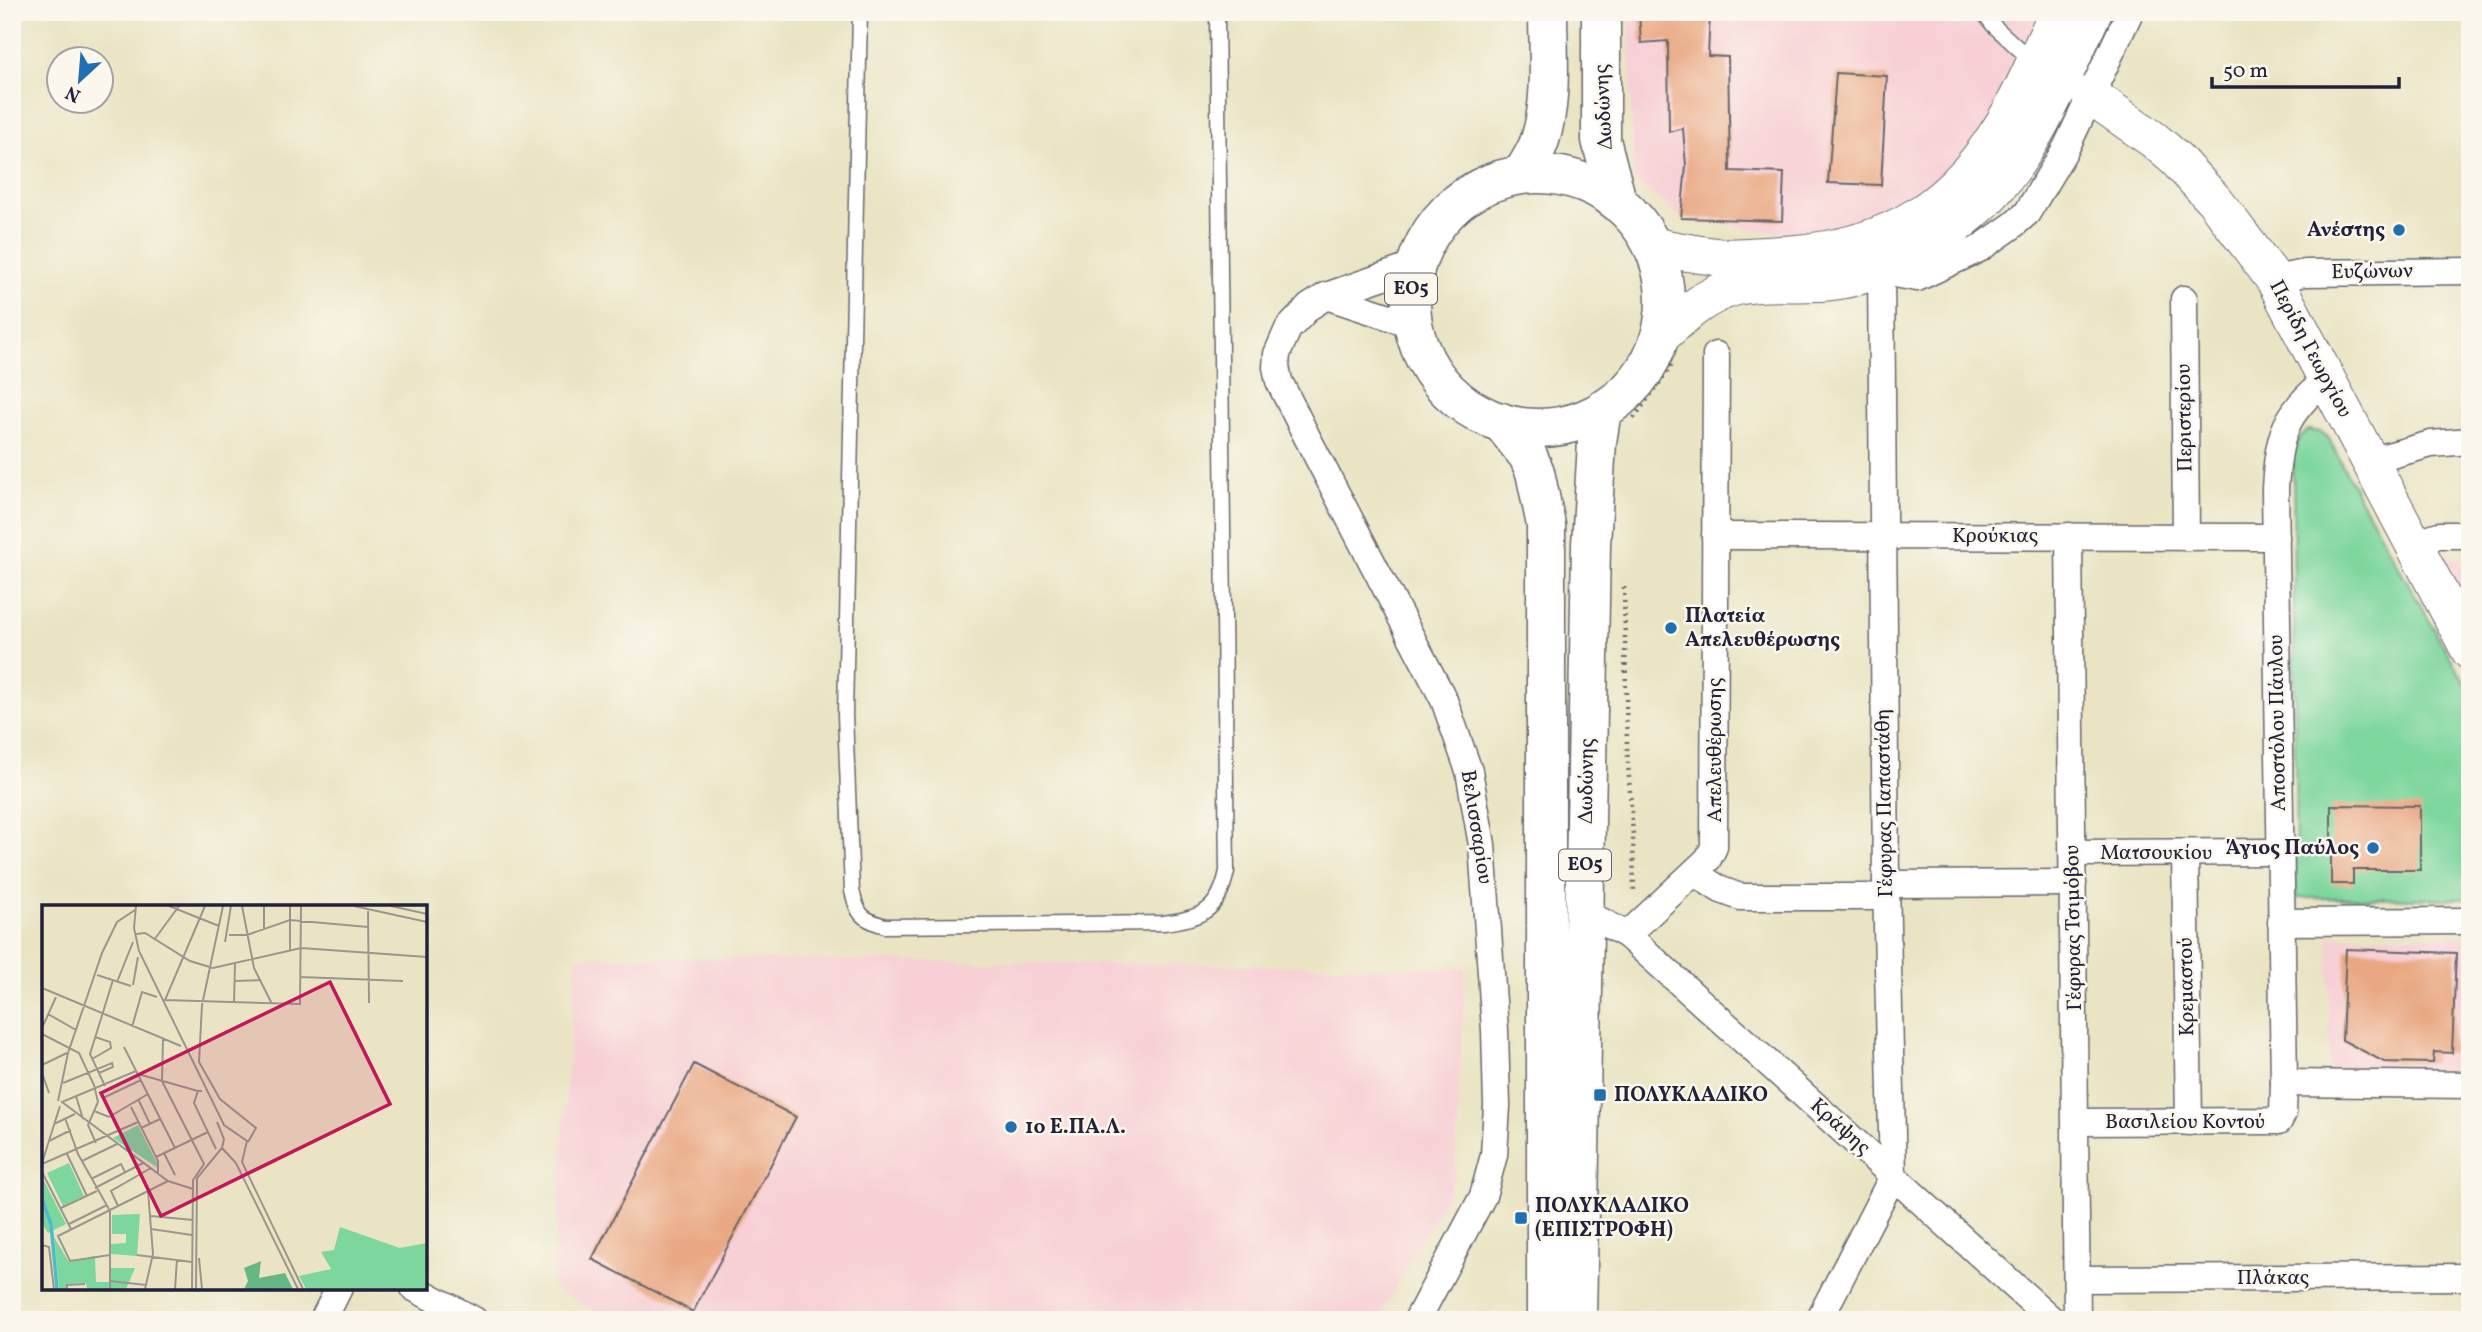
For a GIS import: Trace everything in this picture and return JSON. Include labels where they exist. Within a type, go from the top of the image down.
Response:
[{"type":"main road","points":[[1522,174],[1540,141],[1545,122],[1548,12]]},
{"type":"main road","name":"Δωδώνης","points":[[1601,12],[1601,140],[1617,201]]},
{"type":"main road","points":[[1652,246],[1721,257],[1794,254],[1840,248],[1873,239],[1924,213],[1944,198],[1976,165],[2000,130],[2058,12]]},
{"type":"main road","points":[[1669,346],[1693,307],[1734,287],[1857,277],[1917,251],[1949,231],[1978,208],[1998,187],[2028,143],[2094,12]]},
{"type":"main road","name":"Περίδη Γεωργίου","points":[[2090,95],[2154,139],[2176,159],[2215,201],[2274,279],[2470,651]]},
{"type":"main road","name":"Δωδώνης","points":[[1577,1320],[1591,545],[1597,442],[1616,416],[1619,399],[1637,381],[1650,360],[1669,346],[1664,287],[1659,262],[1635,218],[1617,201],[1572,178],[1522,174],[1498,180],[1456,203],[1438,221],[1424,244],[1411,289],[1414,326],[1426,361],[1440,381],[1457,399],[1478,412],[1501,422],[1525,427],[1550,427],[1616,416]]},
{"type":"main road","name":"Δωδώνης","points":[[1501,422],[1528,456],[1535,472],[1546,525],[1546,1320]]},
{"type":"street","points":[[1881,268],[1917,278],[1979,249],[2027,213],[2051,176],[2130,12]]},
{"type":"street","name":"Βελισσαρίου","points":[[1416,265],[1326,296],[1309,307],[1288,329],[1277,354],[1276,367],[1279,380],[1444,700],[1469,771],[1482,845],[1495,1030],[1497,1106],[1494,1155],[1483,1196],[1417,1320]]},
{"type":"street","name":"Γέφυρας Παπαστάθη","points":[[1819,1320],[1893,1176],[1886,890],[1881,268]]},
{"type":"street","name":"Ευζώνων","points":[[2274,279],[2305,273],[2470,271]]},
{"type":"street","points":[[1326,296],[1414,326]]},
{"type":"street","name":"Περιστερίου","points":[[2184,299],[2186,537]]},
{"type":"street","name":"Απελευθέρωσης","points":[[1627,935],[1710,857],[1715,843],[1716,355]]},
{"type":"street","name":"Αποστόλου Πάυλου","points":[[2284,1083],[2275,489],[2281,439],[2285,428],[2300,401],[2327,380]]},
{"type":"street","points":[[2370,461],[2431,444],[2470,441]]},
{"type":"street","points":[[2413,543],[2439,536],[2470,535]]},
{"type":"street","name":"Κρούκιας","points":[[1715,536],[2276,537]]},
{"type":"street","name":"Γέφυρας Τσιμόβου","points":[[2069,536],[2077,1320]]},
{"type":"street","name":"Ματσουκίου","points":[[2073,853],[2280,852]]},
{"type":"street","name":"Κρεμαστού","points":[[2185,853],[2189,1122]]},
{"type":"street","points":[[1694,873],[1720,890],[1740,897],[2073,883]]},
{"type":"street","points":[[1584,918],[1601,921],[1627,935]]},
{"type":"street","points":[[2281,922],[2470,921]]},
{"type":"street","name":"Κράψης","points":[[1627,935],[2052,1320]]},
{"type":"street","points":[[2284,1083],[2470,1085]]},
{"type":"street","name":"Βασιλείου Κοντού","points":[[2076,1122],[2279,1121],[2283,1114],[2284,1083]]},
{"type":"street","name":"Πλάκας","points":[[2077,1279],[2470,1277]]},
{"type":"street","points":[[323,1320],[338,1290]]},
{"type":"street","points":[[418,1290],[474,1320]]},
{"type":"lane","points":[[860,12],[845,715],[852,891],[857,911],[868,921],[885,926],[1163,923],[1190,920],[1212,908],[1223,891],[1227,871],[1217,12]]},
{"type":"lane","points":[[1983,12],[1993,25],[2033,62]]},
{"type":"path","points":[[1616,416],[1657,389],[1669,346]]},
{"type":"path","points":[[1624,586],[1627,748],[1634,895]]},
{"type":"shaded area","points":[[1629,12],[2046,12],[1996,113],[1949,168],[1918,191],[1874,213],[1810,232],[1787,234],[1681,218],[1633,178]]},
{"type":"shaded area","points":[[2470,557],[2470,610],[2442,558]]},
{"type":"shaded area","points":[[2329,936],[2470,936],[2470,1071],[2329,1070]]},
{"type":"shaded area","name":"1ο Ε.ΠΑ.Λ.","points":[[576,957],[1465,968],[1455,1178],[1378,1320],[612,1320],[552,1287]]},
{"type":"green space","points":[[2308,430],[2321,432],[2328,437],[2356,492],[2470,692],[2470,899],[2296,898],[2293,458],[2299,438]]},
{"type":"building","points":[[1639,12],[1710,12],[1708,56],[1728,57],[1730,171],[1784,173],[1782,221],[1681,218],[1686,166],[1683,128],[1669,132],[1668,41],[1641,43]]},
{"type":"building","points":[[1836,73],[1887,76],[1881,185],[1828,183]]},
{"type":"building","points":[[2331,805],[2420,806],[2420,870],[2353,870],[2353,884],[2331,884]]},
{"type":"building","points":[[2346,949],[2456,953],[2452,1053],[2434,1052],[2433,1063],[2384,1062],[2342,1040]]},
{"type":"building","points":[[694,1064],[796,1117],[693,1312],[592,1259]]},
{"type":"place","name":"Ανέστης","points":[[2399,230]]},
{"type":"place","name":"Πλατεία Απελευθέρωσης","points":[[1671,628]]},
{"type":"place","name":"Άγιος Παύλος","points":[[2373,848]]},
{"type":"place","name":"ΠΟΛΥΚΛΑΔΙΚΟ","points":[[1600,1095]]},
{"type":"place","name":"1ο Ε.ΠΑ.Λ.","points":[[1011,1127]]},
{"type":"place","name":"ΠΟΛΥΚΛΑΔΙΚΟ (ΕΠΙΣΤΡΟΦΗ)","points":[[1521,1218]]}]
